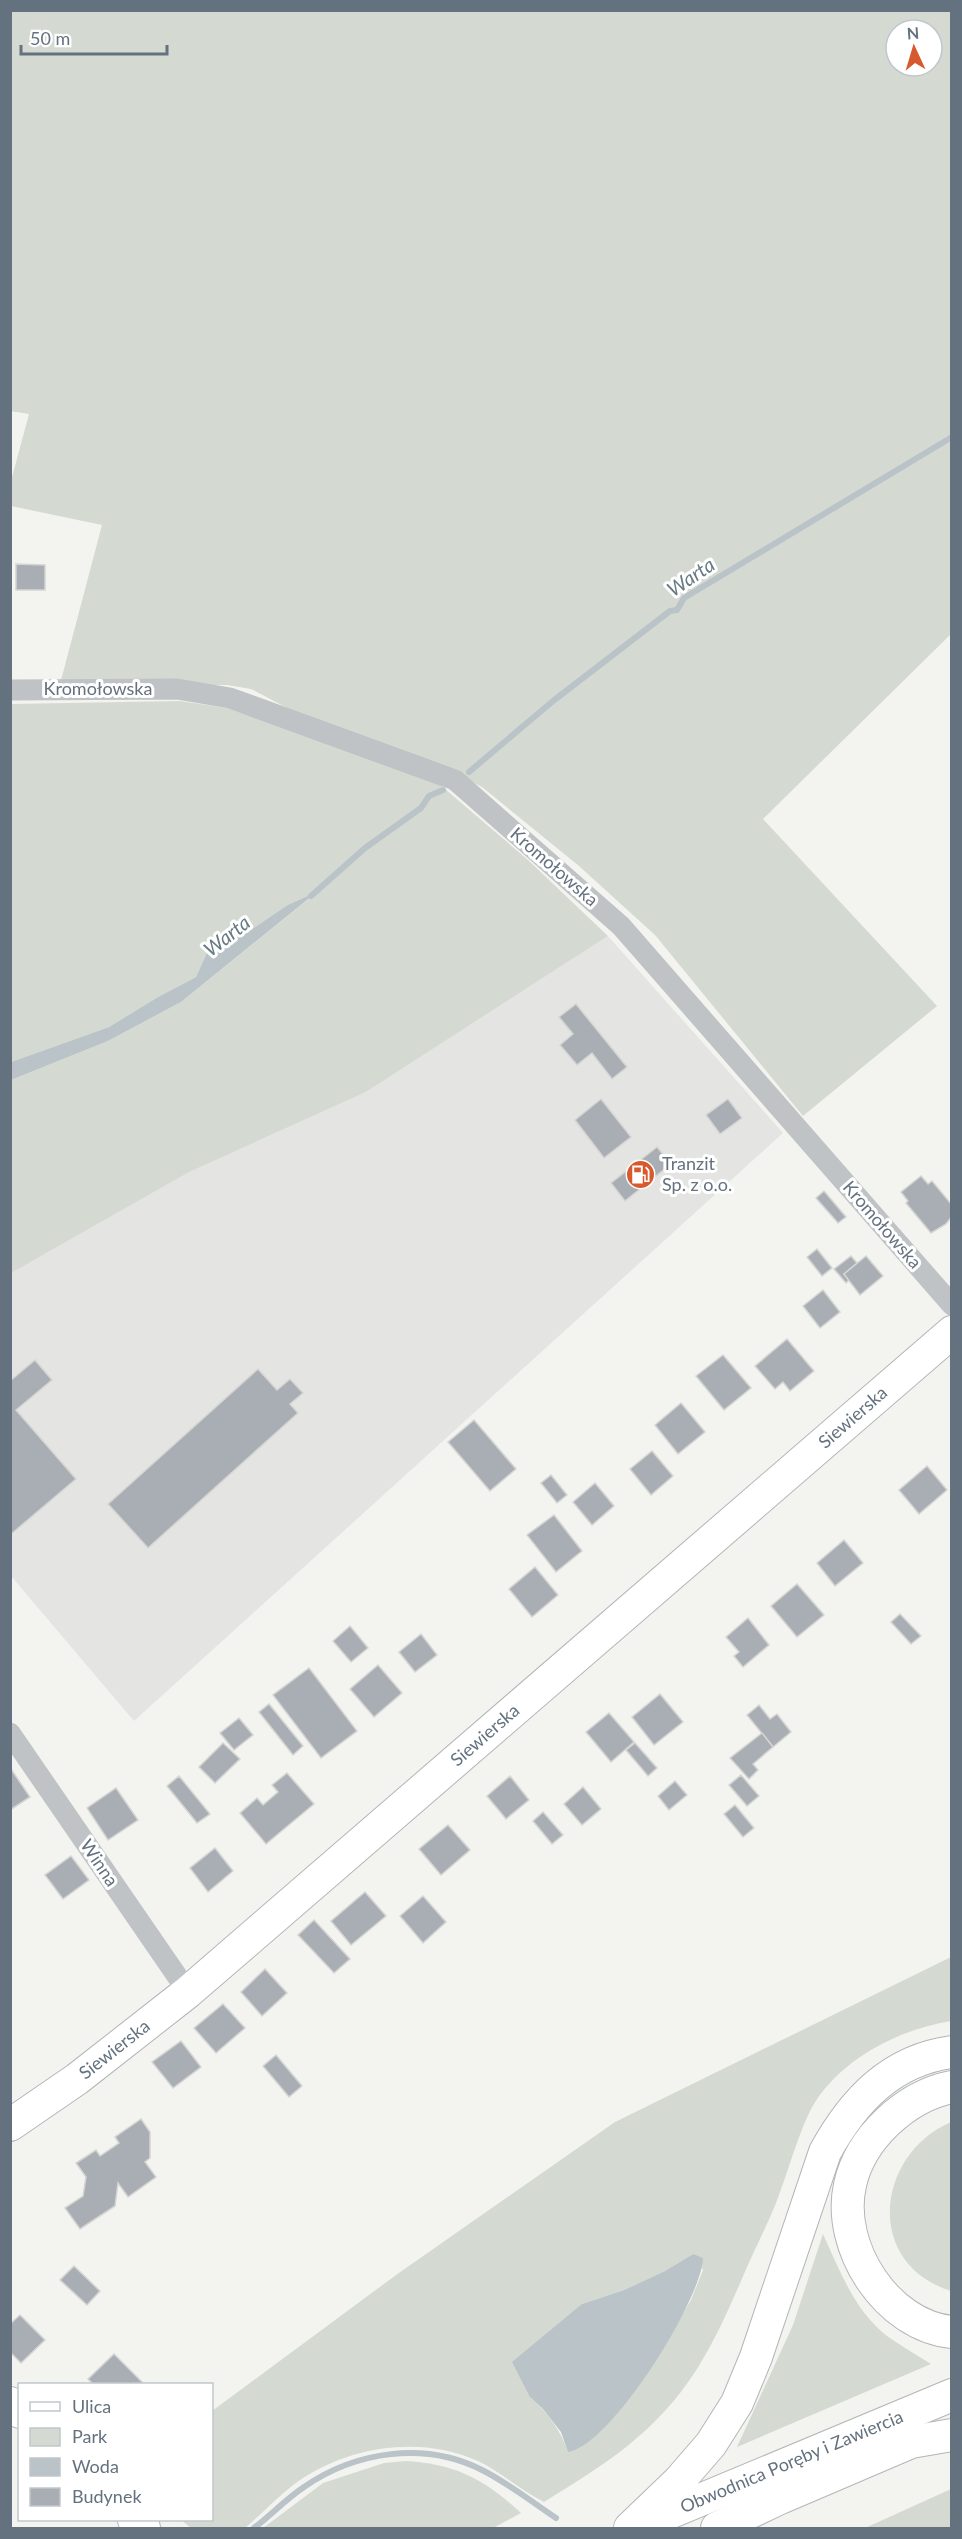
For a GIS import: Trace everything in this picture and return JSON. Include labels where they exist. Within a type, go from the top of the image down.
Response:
[{"type":"main road","name":"Siewierska","points":[[10,2125],[77,2079],[188,1992],[951,1332]]},
{"type":"main road","points":[[631,2529],[679,2481],[711,2444],[737,2403],[756,2357],[825,2152],[838,2128],[853,2107],[893,2073],[917,2061],[951,2052]]},
{"type":"main road","points":[[951,2087],[922,2098],[901,2110],[882,2127],[857,2165],[849,2185],[848,2209],[851,2232],[861,2263],[880,2292],[905,2316],[925,2325],[951,2332]]},
{"type":"main road","name":"Obwodnica Poręby i Zawiercia","points":[[631,2529],[951,2395]]},
{"type":"main road","name":"Obwodnica Poręby i Zawiercia","points":[[911,2442],[951,2425]]},
{"type":"main road","points":[[717,2529],[780,2498],[911,2442],[951,2434]]},
{"type":"street","name":"Kromołowska","points":[[10,690],[177,689],[230,698],[455,780],[621,926],[951,1305]]},
{"type":"street","name":"Winna","points":[[10,1733],[188,1992]]},
{"type":"shaded area","points":[[608,936],[783,1133],[134,1721],[11,1576],[10,1273],[189,1171],[366,1092]]},
{"type":"green space","points":[[10,11],[951,11],[951,634],[763,819],[937,1006],[803,1116],[655,935],[579,866],[482,787],[450,770],[295,712],[251,689],[227,685],[60,684],[102,525],[11,506],[11,481],[29,414],[10,411]]},
{"type":"green space","points":[[180,701],[227,708],[438,783],[528,860],[608,936],[366,1092],[189,1172],[11,1273],[11,1080],[108,1041],[181,1002],[315,894],[289,905],[243,935],[225,935],[210,946],[196,977],[109,1027],[11,1062],[11,704]]},
{"type":"green space","points":[[951,1957],[951,2021],[913,2031],[876,2047],[844,2070],[817,2099],[801,2131],[769,2221],[704,2357],[665,2411],[629,2445],[609,2460],[544,2502],[486,2465],[457,2453],[435,2448],[389,2448],[344,2458],[303,2478],[245,2528],[191,2528],[182,2521],[213,2521],[213,2410],[396,2275],[615,2122]],"holes":[[[693,2254],[703,2270],[691,2300],[654,2363],[568,2452],[553,2422],[530,2397],[582,2304],[624,2290],[665,2271]]]},
{"type":"green space","points":[[951,2122],[951,2291],[923,2277],[904,2258],[893,2234],[890,2209],[895,2183],[907,2159],[926,2138]]},
{"type":"green space","points":[[823,2234],[842,2276],[865,2314],[887,2336],[931,2364],[737,2447],[793,2325]]},
{"type":"green space","points":[[406,2461],[440,2466],[468,2475],[482,2482],[521,2513],[493,2528],[263,2528],[323,2483],[384,2463]]},
{"type":"green space","points":[[951,2489],[951,2528],[865,2528]]},
{"type":"water","points":[[317,892],[181,1002],[108,1041],[11,1080],[11,1062],[109,1027],[196,977],[210,946],[225,935],[243,935],[288,905]]},
{"type":"water","points":[[693,2254],[703,2258],[699,2278],[688,2305],[651,2368],[607,2425],[586,2444],[568,2452],[561,2432],[530,2397],[512,2362],[582,2304],[624,2290],[665,2271]]},
{"type":"building","points":[[16,564],[45,565],[45,590],[16,590]]},
{"type":"building","points":[[576,1004],[627,1067],[612,1079],[592,1053],[577,1065],[560,1045],[573,1034],[559,1017]]},
{"type":"building","points":[[601,1099],[631,1137],[604,1158],[575,1120]]},
{"type":"building","points":[[728,1099],[742,1118],[720,1134],[706,1115]]},
{"type":"building","name":"Tranzit Sp. z o.o.","points":[[657,1147],[671,1164],[625,1201],[611,1183]]},
{"type":"building","points":[[921,1176],[928,1184],[932,1181],[952,1205],[952,1216],[946,1224],[931,1233],[906,1203],[908,1201],[901,1192]]},
{"type":"building","points":[[824,1191],[846,1217],[838,1223],[816,1198]]},
{"type":"building","points":[[817,1249],[832,1268],[822,1276],[807,1257]]},
{"type":"building","points":[[851,1256],[857,1263],[844,1274],[849,1280],[846,1283],[834,1269]]},
{"type":"building","points":[[866,1256],[883,1276],[860,1295],[844,1274]]},
{"type":"building","points":[[823,1290],[840,1312],[820,1328],[803,1306]]},
{"type":"building","points":[[787,1339],[814,1371],[790,1391],[783,1382],[775,1389],[755,1366]]},
{"type":"building","points":[[723,1355],[751,1388],[724,1410],[696,1376]]},
{"type":"building","points":[[35,1360],[52,1380],[16,1410],[76,1479],[10,1535],[10,1381]]},
{"type":"building","points":[[258,1369],[277,1390],[290,1379],[303,1393],[290,1404],[298,1413],[148,1548],[108,1504]]},
{"type":"building","points":[[681,1403],[705,1432],[678,1454],[655,1425]]},
{"type":"building","points":[[474,1420],[516,1469],[490,1491],[448,1442]]},
{"type":"building","points":[[652,1451],[673,1476],[651,1495],[630,1469]]},
{"type":"building","points":[[927,1466],[947,1490],[919,1514],[899,1490]]},
{"type":"building","points":[[551,1475],[567,1495],[557,1503],[541,1483]]},
{"type":"building","points":[[595,1483],[614,1506],[592,1525],[573,1502]]},
{"type":"building","points":[[554,1515],[582,1551],[556,1572],[527,1535]]},
{"type":"building","points":[[844,1540],[863,1563],[835,1586],[817,1563]]},
{"type":"building","points":[[535,1567],[558,1595],[532,1617],[509,1589]]},
{"type":"building","points":[[797,1584],[824,1615],[797,1637],[771,1606]]},
{"type":"building","points":[[900,1614],[921,1636],[911,1644],[891,1622]]},
{"type":"building","points":[[748,1618],[769,1645],[743,1667],[734,1656],[739,1652],[726,1637]]},
{"type":"building","points":[[350,1626],[368,1648],[351,1662],[333,1641]]},
{"type":"building","points":[[421,1634],[437,1655],[415,1672],[399,1652]]},
{"type":"building","points":[[378,1665],[402,1693],[374,1717],[350,1689]]},
{"type":"building","points":[[309,1668],[357,1731],[321,1758],[273,1695]]},
{"type":"building","points":[[660,1694],[683,1722],[654,1745],[632,1717]]},
{"type":"building","points":[[269,1704],[303,1746],[293,1755],[259,1712]]},
{"type":"building","points":[[759,1705],[770,1719],[777,1714],[791,1732],[773,1747],[747,1715]]},
{"type":"building","points":[[609,1713],[634,1742],[611,1762],[586,1732]]},
{"type":"building","points":[[239,1718],[253,1735],[234,1750],[220,1733]]},
{"type":"building","points":[[762,1733],[773,1747],[753,1764],[758,1770],[749,1779],[730,1758]]},
{"type":"building","points":[[223,1743],[240,1759],[215,1783],[199,1767]]},
{"type":"building","points":[[635,1743],[657,1768],[648,1776],[626,1750]]},
{"type":"building","points":[[10,1770],[30,1797],[10,1810]]},
{"type":"building","points":[[287,1773],[314,1804],[266,1844],[240,1813],[257,1798],[263,1805],[278,1792],[272,1785]]},
{"type":"building","points":[[741,1775],[759,1796],[747,1806],[729,1785]]},
{"type":"building","points":[[179,1776],[210,1814],[197,1823],[167,1786]]},
{"type":"building","points":[[510,1776],[529,1800],[506,1819],[487,1796]]},
{"type":"building","points":[[675,1781],[687,1795],[669,1810],[658,1796]]},
{"type":"building","points":[[583,1787],[601,1809],[582,1825],[564,1804]]},
{"type":"building","points":[[116,1788],[138,1820],[108,1840],[87,1808]]},
{"type":"building","points":[[735,1805],[754,1828],[743,1837],[724,1814]]},
{"type":"building","points":[[543,1812],[563,1835],[552,1844],[533,1821]]},
{"type":"building","points":[[448,1825],[470,1850],[441,1875],[419,1849]]},
{"type":"building","points":[[215,1848],[233,1871],[208,1892],[190,1868]]},
{"type":"building","points":[[71,1856],[89,1880],[63,1899],[45,1875]]},
{"type":"building","points":[[365,1892],[386,1916],[351,1945],[331,1921]]},
{"type":"building","points":[[423,1896],[446,1922],[423,1943],[400,1916]]},
{"type":"building","points":[[314,1920],[350,1959],[334,1973],[298,1935]]},
{"type":"building","points":[[265,1969],[287,1993],[262,2016],[241,1992]]},
{"type":"building","points":[[223,2004],[245,2028],[216,2053],[194,2028]]},
{"type":"building","points":[[181,2041],[201,2067],[173,2088],[152,2062]]},
{"type":"building","points":[[276,2055],[302,2086],[289,2097],[263,2066]]},
{"type":"building","points":[[141,2119],[150,2132],[150,2158],[145,2162],[156,2177],[128,2197],[118,2183],[115,2206],[80,2229],[65,2208],[83,2196],[86,2177],[76,2163],[96,2150],[100,2156],[119,2143],[115,2137]]},
{"type":"building","points":[[74,2266],[100,2291],[87,2305],[60,2280]]},
{"type":"building","points":[[20,2315],[45,2340],[21,2363],[10,2352],[10,2324]]},
{"type":"building","points":[[114,2354],[143,2383],[92,2383],[88,2379]]},
{"type":"waterway","name":"Warta","points":[[469,772],[553,701],[670,611],[677,610],[684,598],[952,437]]},
{"type":"waterway","name":"Warta","points":[[311,896],[365,848],[421,808],[429,796],[443,790]]},
{"type":"waterway","points":[[254,2528],[297,2492],[324,2475],[368,2458],[414,2453],[437,2455],[482,2470],[556,2518]]},
{"type":"place","name":"Tranzit Sp. z o.o.","points":[[641,1174]]}]
